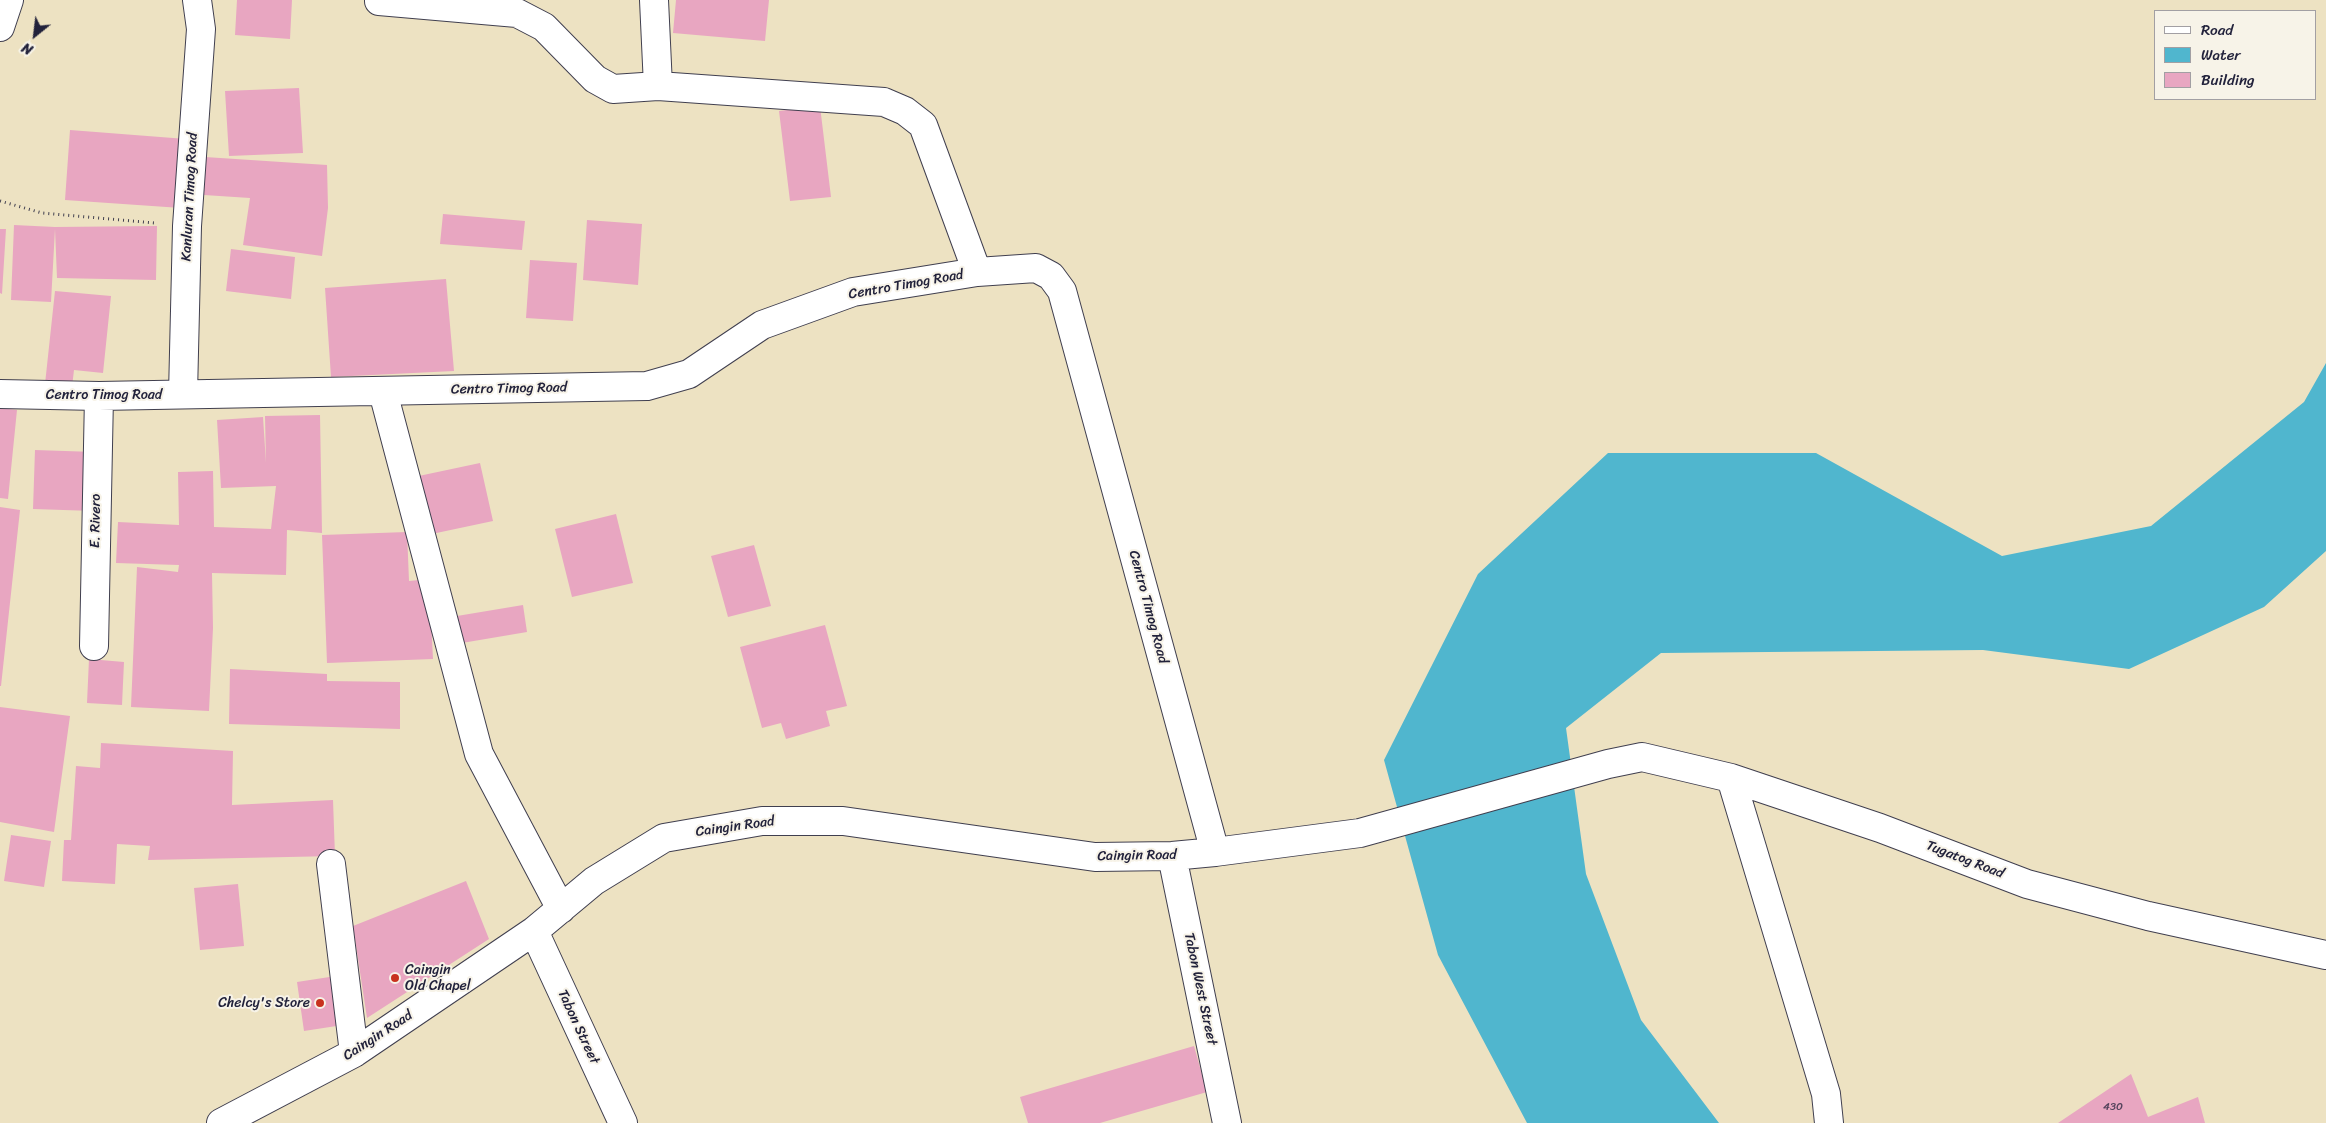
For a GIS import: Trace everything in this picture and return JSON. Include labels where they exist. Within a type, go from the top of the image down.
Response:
[{"type":"street","points":[[0,26],[9,0]]},
{"type":"street","name":"Kanluran Timog Road","points":[[183,394],[187,226],[200,29],[197,0]]},
{"type":"street","points":[[654,0],[658,86]]},
{"type":"street","points":[[379,1],[517,13],[544,27],[595,79],[613,89],[658,86],[884,102],[905,111],[923,124],[977,272]]},
{"type":"street","name":"Centro Timog Road","points":[[0,394],[98,396],[646,386],[689,374],[762,324],[853,292],[977,272],[1036,268],[1051,276],[1062,292],[1215,852]]},
{"type":"street","points":[[383,392],[479,754],[561,909]]},
{"type":"street","name":"E. Rivero","points":[[94,646],[98,396]]},
{"type":"street","name":"Tugatog Road","points":[[1360,833],[1608,764],[1642,757],[1731,778],[1880,828],[2027,884],[2148,916],[2326,955]]},
{"type":"street","points":[[1731,778],[1826,1094],[1829,1123]]},
{"type":"street","name":"Caingin Road","points":[[222,1123],[354,1053],[534,931],[594,881],[664,838],[762,821],[843,821],[1095,857],[1172,856],[1360,833]]},
{"type":"street","name":"Tabon West Street","points":[[1172,856],[1227,1123]]},
{"type":"street","points":[[331,864],[354,1053]]},
{"type":"street","name":"Tabon Street","points":[[534,931],[623,1123]]},
{"type":"path","points":[[0,201],[42,213],[187,226]]},
{"type":"water","points":[[2326,363],[2326,551],[2264,607],[2129,669],[1983,650],[1661,653],[1566,728],[1586,874],[1641,1020],[1719,1123],[1527,1123],[1438,955],[1384,760],[1478,574],[1608,453],[1816,453],[2002,556],[2151,526],[2304,402]]},
{"type":"building","points":[[237,0],[292,0],[290,39],[235,35]]},
{"type":"building","points":[[676,0],[769,0],[765,41],[673,33]]},
{"type":"building","points":[[299,88],[303,153],[229,156],[225,91]]},
{"type":"building","points":[[820,106],[831,197],[790,201],[779,111]]},
{"type":"building","points":[[70,130],[186,139],[181,208],[65,200]]},
{"type":"building","points":[[205,157],[327,165],[328,208],[322,256],[243,245],[250,198],[204,195]]},
{"type":"building","points":[[443,214],[525,221],[522,250],[440,244]]},
{"type":"building","points":[[587,220],[642,224],[638,285],[583,280]]},
{"type":"building","points":[[14,225],[55,227],[157,226],[156,280],[57,278],[55,229],[51,302],[11,300]]},
{"type":"building","points":[[0,229],[6,229],[2,294],[0,293]]},
{"type":"building","points":[[231,249],[295,257],[291,299],[226,291]]},
{"type":"building","points":[[530,260],[577,263],[573,321],[526,318]]},
{"type":"building","points":[[446,279],[454,371],[331,377],[325,288]]},
{"type":"building","points":[[55,291],[111,296],[103,373],[74,370],[72,387],[45,384]]},
{"type":"building","points":[[0,408],[17,410],[8,499],[0,498]]},
{"type":"building","points":[[320,415],[322,533],[287,530],[286,575],[212,573],[213,628],[209,711],[131,707],[137,567],[178,572],[179,565],[116,563],[118,522],[179,525],[178,472],[213,471],[214,527],[271,529],[276,486],[221,488],[217,420],[263,417],[266,463],[265,416]]},
{"type":"building","points":[[35,450],[95,452],[94,511],[33,509]]},
{"type":"building","points":[[480,463],[493,521],[427,535],[414,477]]},
{"type":"building","points":[[0,507],[20,510],[1,686],[0,686]]},
{"type":"building","points":[[616,514],[633,583],[572,597],[555,529]]},
{"type":"building","points":[[407,532],[409,581],[429,579],[433,659],[327,663],[322,535]]},
{"type":"building","points":[[754,545],[771,606],[728,617],[711,556]]},
{"type":"building","points":[[523,605],[527,632],[456,644],[451,617]]},
{"type":"building","points":[[825,625],[847,706],[826,711],[830,726],[786,739],[781,723],[762,728],[740,647]]},
{"type":"building","points":[[89,659],[124,662],[122,705],[87,703]]},
{"type":"building","points":[[230,669],[327,674],[327,681],[400,682],[400,729],[229,724]]},
{"type":"building","points":[[0,707],[70,716],[54,832],[0,822]]},
{"type":"building","points":[[101,743],[233,751],[232,805],[333,800],[335,856],[148,860],[150,846],[117,844],[115,884],[62,881],[64,840],[71,840],[76,766],[100,768]]},
{"type":"building","points":[[11,835],[51,841],[44,887],[4,881]]},
{"type":"building","name":"Caingin Old Chapel","points":[[466,881],[489,939],[367,1018],[353,926]]},
{"type":"building","points":[[238,884],[244,946],[200,950],[194,888]]},
{"type":"building","name":"Chelcy's Store","points":[[336,976],[343,1025],[304,1031],[297,982]]},
{"type":"building","points":[[1194,1046],[1207,1092],[1100,1123],[1028,1123],[1020,1097]]},
{"type":"building","points":[[2131,1074],[2148,1117],[2198,1097],[2205,1123],[2058,1123]]},
{"type":"place","name":"Caingin Old Chapel","points":[[395,978]]},
{"type":"place","name":"Chelcy's Store","points":[[320,1003]]}]
